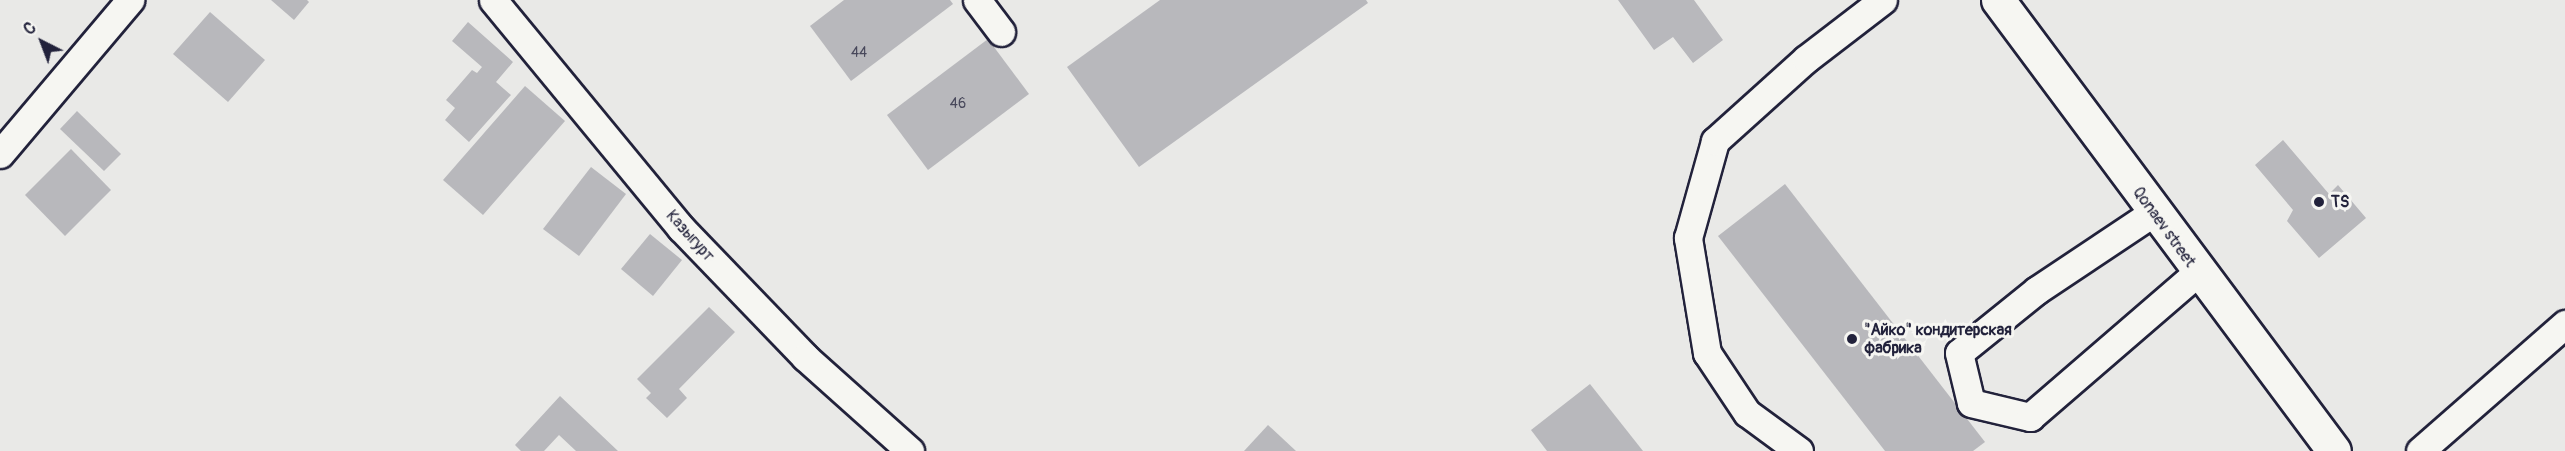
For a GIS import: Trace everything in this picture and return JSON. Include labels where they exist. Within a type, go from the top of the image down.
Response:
[{"type":"main road","name":"Qonaev street","points":[[1998,0],[2198,272],[2334,451]]},
{"type":"street","points":[[0,154],[130,0]]},
{"type":"street","name":"Казыгурт","points":[[494,0],[681,228],[805,357],[910,451]]},
{"type":"street","points":[[977,0],[1000,32]]},
{"type":"street","points":[[1799,451],[1747,413],[1707,353],[1688,238],[1715,141],[1806,59],[1883,0]]},
{"type":"street","points":[[2154,212],[2037,290],[1959,353],[1971,403],[2030,417],[2198,272]]},
{"type":"street","points":[[2420,451],[2565,324]]},
{"type":"building","points":[[271,0],[307,0],[309,2],[294,20]]},
{"type":"building","points":[[844,0],[950,0],[953,4],[851,81],[810,26]]},
{"type":"building","points":[[1160,0],[1366,0],[1368,3],[1139,167],[1067,67]]},
{"type":"building","points":[[1618,0],[1694,0],[1723,40],[1693,63],[1673,37],[1654,50]]},
{"type":"building","points":[[210,12],[265,60],[228,102],[173,54]]},
{"type":"building","points":[[468,22],[513,62],[496,82],[511,95],[469,142],[445,120],[455,108],[446,100],[472,70],[477,73],[482,67],[452,41]]},
{"type":"building","points":[[988,39],[1029,94],[928,170],[887,115]]},
{"type":"building","points":[[525,86],[565,121],[483,215],[443,180]]},
{"type":"building","points":[[77,111],[121,154],[104,171],[60,129]]},
{"type":"building","name":"TS","points":[[2283,140],[2329,194],[2338,185],[2366,218],[2319,258],[2287,221],[2293,210],[2255,165]]},
{"type":"building","points":[[71,149],[111,190],[65,236],[25,195]]},
{"type":"building","points":[[591,167],[626,194],[579,256],[543,229]]},
{"type":"building","name":"\"Айко\" кондитерская фабрика","points":[[1785,184],[1985,442],[1973,451],[1885,451],[1718,236]]},
{"type":"building","points":[[650,234],[682,260],[653,296],[621,269]]},
{"type":"building","points":[[709,307],[735,332],[679,389],[687,398],[667,418],[646,398],[651,393],[637,379]]},
{"type":"building","points":[[1590,384],[1643,451],[1547,451],[1531,430]]},
{"type":"building","points":[[560,396],[618,451],[576,451],[559,435],[544,451],[521,451],[515,445]]},
{"type":"building","points":[[1268,425],[1296,451],[1244,451]]},
{"type":"place","name":"TS","points":[[2319,202]]},
{"type":"place","name":"\"Айко\" кондитерская фабрика","points":[[1852,339]]}]
